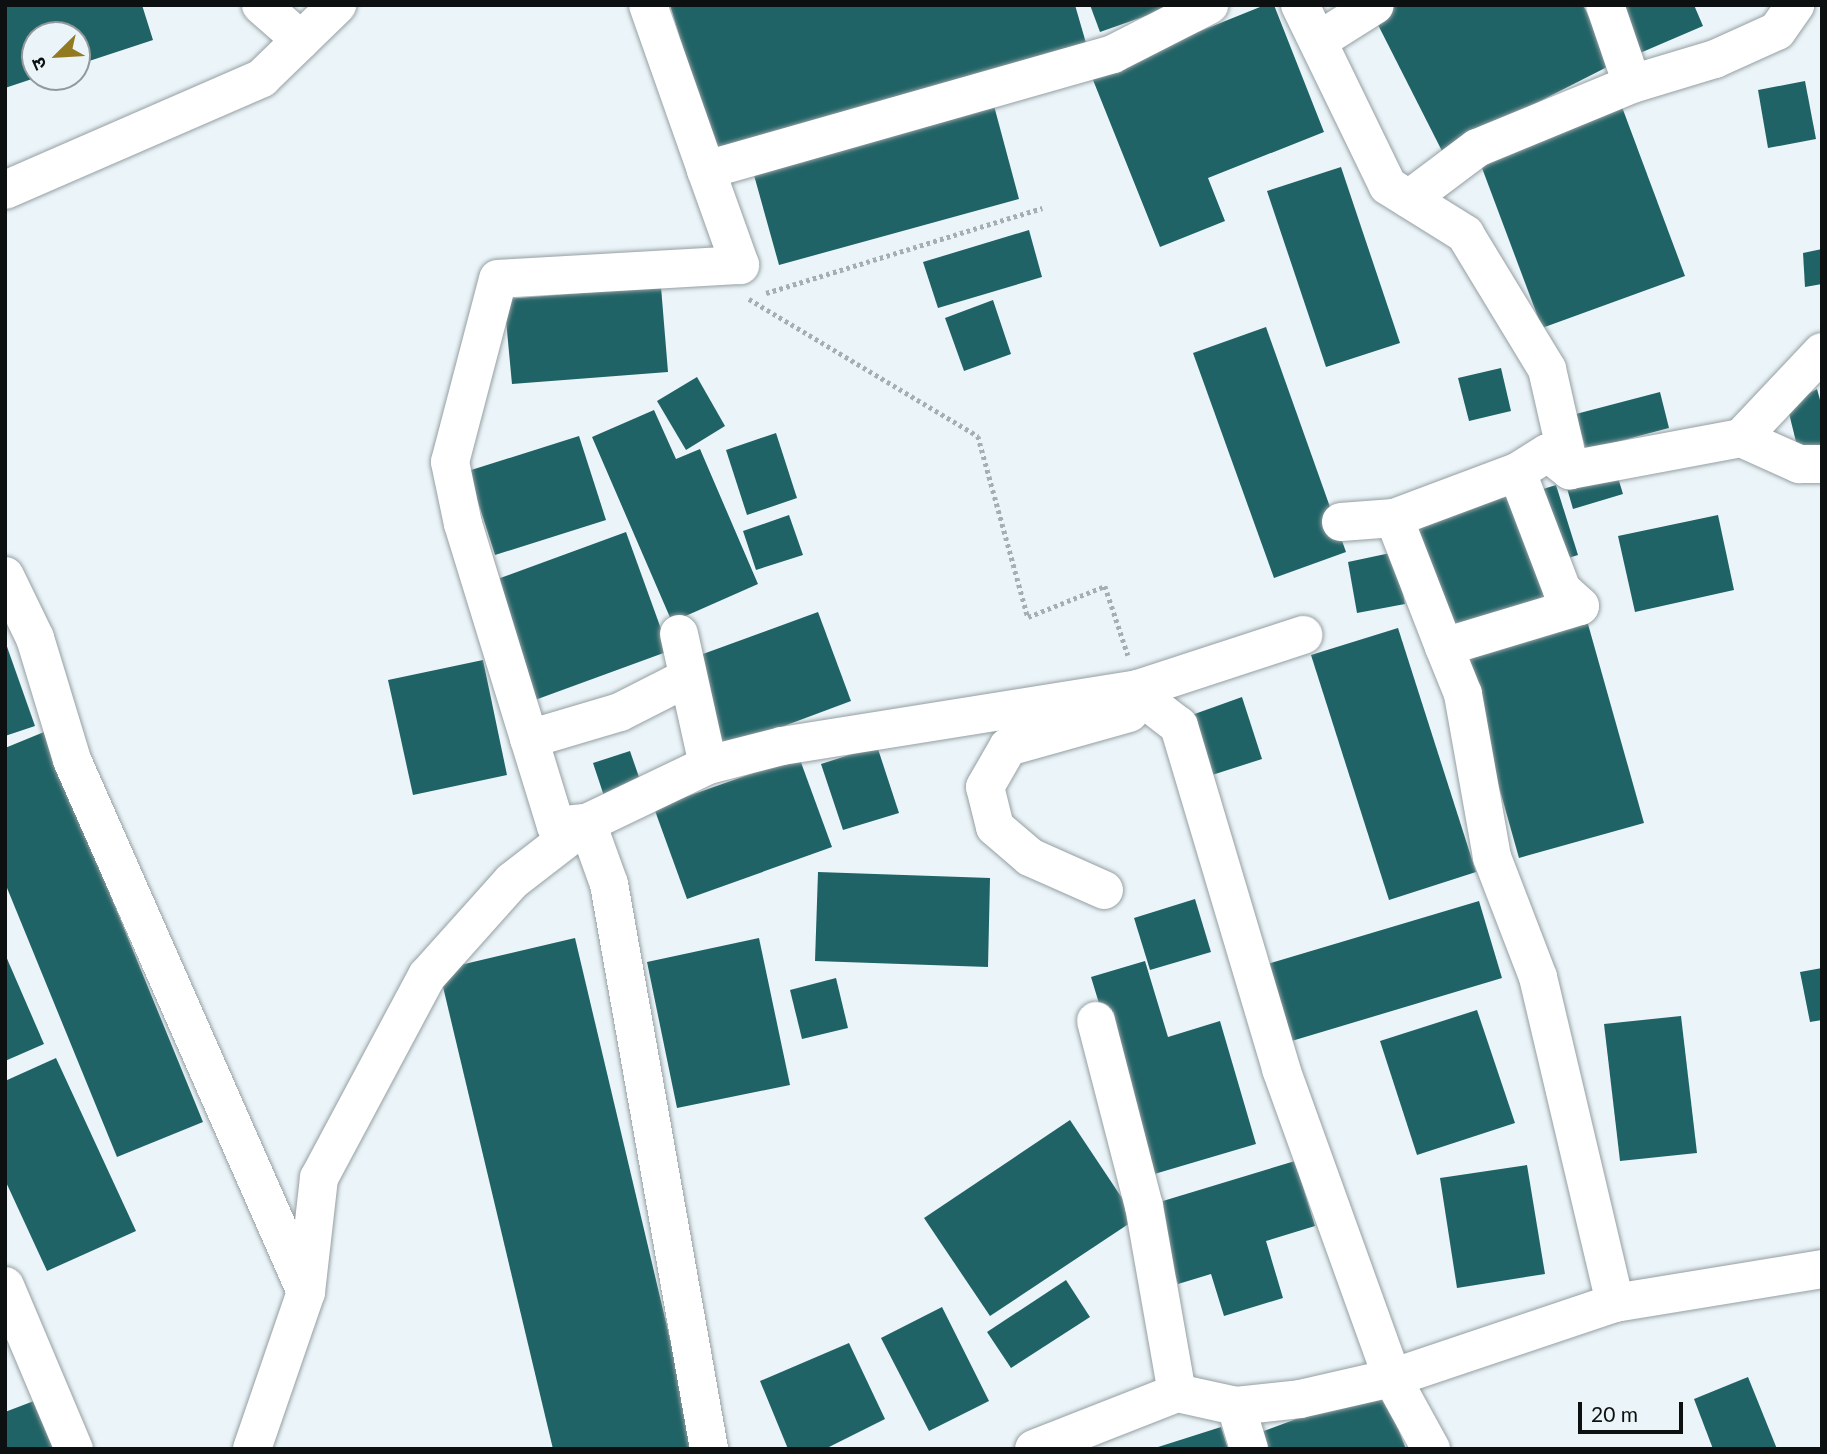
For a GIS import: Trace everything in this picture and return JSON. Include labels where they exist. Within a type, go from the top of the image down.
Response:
[{"type":"street","points":[[261,5],[301,40]]},
{"type":"street","points":[[5,190],[262,78],[337,5]]},
{"type":"street","points":[[587,823],[555,826],[463,524],[450,462],[498,279],[744,282],[648,5]]},
{"type":"street","points":[[706,170],[1112,54],[1209,5]]},
{"type":"street","points":[[1300,5],[1388,186],[1465,234],[1547,369],[1545,465],[1562,590],[1580,606],[1444,647]]},
{"type":"street","points":[[1318,41],[1375,5]]},
{"type":"street","points":[[1605,5],[1632,84]]},
{"type":"street","points":[[1409,199],[1477,148],[1632,84],[1715,59],[1786,18]]},
{"type":"street","points":[[1741,438],[1822,352]]},
{"type":"street","points":[[1341,522],[1394,518],[1545,465],[1741,438],[1799,464],[1822,464]]},
{"type":"street","points":[[1394,518],[1463,694],[1492,857],[1541,990],[1615,1303]]},
{"type":"street","points":[[5,576],[35,638],[72,760],[306,1292]]},
{"type":"street","points":[[679,634],[708,765]]},
{"type":"street","points":[[1104,890],[1030,857],[995,827],[985,787],[1008,747],[1146,698],[1303,635]]},
{"type":"street","points":[[529,739],[620,712],[687,678]]},
{"type":"street","points":[[251,1449],[306,1292],[319,1178],[427,976],[512,881],[587,823],[708,765],[782,746],[1146,698],[1179,726],[1282,1069],[1392,1378],[1431,1449]]},
{"type":"street","points":[[587,823],[609,884],[709,1449]]},
{"type":"street","points":[[1096,1021],[1144,1206],[1177,1393]]},
{"type":"street","points":[[1034,1449],[1072,1443],[1177,1393],[1236,1406],[1300,1399],[1392,1378],[1615,1303],[1822,1269]]},
{"type":"street","points":[[5,1286],[74,1449]]},
{"type":"street","points":[[1236,1406],[1249,1449]]},
{"type":"path","points":[[744,282],[1042,208]]},
{"type":"path","points":[[744,282],[978,436],[1028,617],[1105,586],[1146,698]]},
{"type":"building","points":[[5,5],[142,5],[153,40],[91,60],[91,21],[21,21],[21,83],[5,88]]},
{"type":"building","points":[[670,5],[1075,5],[1086,43],[715,153]]},
{"type":"building","points":[[1090,5],[1173,5],[1174,6],[1100,32]]},
{"type":"building","points":[[1265,5],[1274,5],[1324,132],[1208,178],[1225,221],[1160,247],[1091,75]]},
{"type":"building","points":[[1386,5],[1583,5],[1613,64],[1442,151],[1372,13]]},
{"type":"building","points":[[1622,5],[1694,5],[1703,26],[1640,53]]},
{"type":"building","points":[[1805,81],[1816,139],[1768,148],[1758,90]]},
{"type":"building","points":[[993,102],[1019,199],[779,265],[752,168]]},
{"type":"building","points":[[1622,107],[1685,276],[1542,328],[1479,160]]},
{"type":"building","points":[[1341,167],[1400,343],[1326,367],[1267,191]]},
{"type":"building","points":[[1029,230],[1042,277],[938,308],[923,262]]},
{"type":"building","points":[[1822,249],[1822,284],[1805,287],[1803,253]]},
{"type":"building","points":[[661,287],[668,372],[512,384],[504,299]]},
{"type":"building","points":[[993,300],[1011,354],[964,371],[945,318]]},
{"type":"building","points":[[1266,327],[1346,552],[1274,578],[1193,353]]},
{"type":"building","points":[[1501,368],[1511,411],[1469,421],[1458,378]]},
{"type":"building","points":[[697,377],[725,426],[686,450],[657,401]]},
{"type":"building","points":[[1817,389],[1822,407],[1822,448],[1798,450],[1787,405]]},
{"type":"building","points":[[1660,392],[1669,428],[1586,450],[1576,414]]},
{"type":"building","points":[[654,410],[676,459],[700,449],[758,584],[672,622],[592,437]]},
{"type":"building","points":[[776,433],[797,498],[747,515],[726,450]]},
{"type":"building","points":[[579,436],[606,520],[495,555],[468,471]]},
{"type":"building","points":[[1616,471],[1623,494],[1573,509],[1566,485]]},
{"type":"building","points":[[1556,485],[1578,555],[1562,560],[1540,490]]},
{"type":"building","points":[[1513,492],[1549,599],[1448,633],[1412,526]]},
{"type":"building","points":[[789,515],[803,555],[756,570],[743,531]]},
{"type":"building","points":[[1718,515],[1734,590],[1635,612],[1618,536]]},
{"type":"building","points":[[626,532],[669,651],[535,700],[492,581]]},
{"type":"building","points":[[1395,552],[1405,604],[1357,613],[1348,562]]},
{"type":"building","points":[[818,612],[851,701],[725,748],[692,658]]},
{"type":"building","points":[[1586,617],[1644,823],[1519,858],[1461,652]]},
{"type":"building","points":[[1398,628],[1476,872],[1389,900],[1311,655]]},
{"type":"building","points":[[5,641],[35,726],[5,736]]},
{"type":"building","points":[[483,660],[507,775],[413,795],[388,680]]},
{"type":"building","points":[[1242,697],[1262,759],[1209,776],[1189,716]]},
{"type":"building","points":[[44,732],[203,1122],[117,1157],[5,883],[5,748]]},
{"type":"building","points":[[877,746],[899,813],[843,830],[821,764]]},
{"type":"building","points":[[630,751],[641,783],[604,796],[593,763]]},
{"type":"building","points":[[799,757],[832,847],[687,899],[654,808]]},
{"type":"building","points":[[818,872],[990,878],[988,967],[815,961]]},
{"type":"building","points":[[1195,899],[1211,952],[1150,970],[1134,918]]},
{"type":"building","points":[[1479,901],[1502,978],[1285,1043],[1261,966]]},
{"type":"building","points":[[575,938],[696,1449],[553,1449],[439,970]]},
{"type":"building","points":[[759,938],[790,1085],[677,1108],[647,962]]},
{"type":"building","points":[[5,954],[44,1044],[5,1061]]},
{"type":"building","points":[[1145,961],[1168,1037],[1220,1021],[1256,1144],[1151,1175],[1091,977]]},
{"type":"building","points":[[1822,968],[1822,1020],[1810,1022],[1800,972]]},
{"type":"building","points":[[836,978],[848,1028],[802,1039],[790,990]]},
{"type":"building","points":[[1477,1010],[1515,1123],[1417,1155],[1380,1041]]},
{"type":"building","points":[[1681,1016],[1697,1153],[1620,1161],[1604,1024]]},
{"type":"building","points":[[56,1058],[136,1231],[47,1271],[5,1180],[5,1081]]},
{"type":"building","points":[[1070,1120],[1136,1219],[990,1316],[924,1218]]},
{"type":"building","points":[[1295,1161],[1315,1226],[1266,1241],[1283,1298],[1224,1316],[1211,1274],[1178,1284],[1153,1204]]},
{"type":"building","points":[[1527,1165],[1545,1274],[1457,1288],[1440,1178]]},
{"type":"building","points":[[1066,1280],[1090,1317],[1011,1368],[987,1332]]},
{"type":"building","points":[[942,1307],[989,1401],[929,1431],[881,1338]]},
{"type":"building","points":[[849,1343],[885,1419],[825,1449],[788,1449],[760,1381]]},
{"type":"building","points":[[1748,1377],[1777,1449],[1713,1449],[1694,1399]]},
{"type":"building","points":[[1382,1387],[1406,1449],[1258,1449],[1253,1435]]},
{"type":"building","points":[[47,1396],[67,1449],[5,1449],[5,1412]]},
{"type":"building","points":[[1221,1427],[1228,1449],[1155,1449],[1155,1448]]}]
